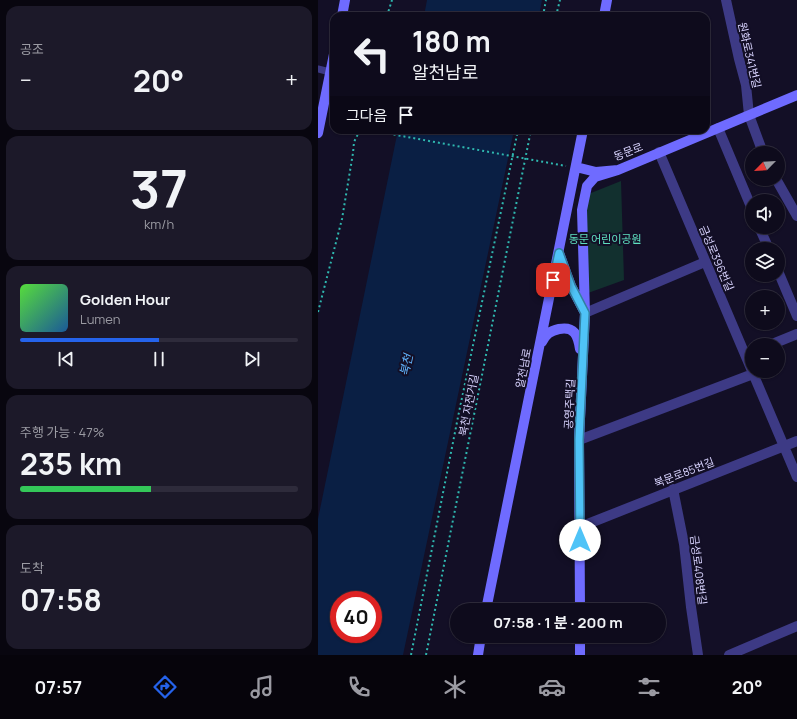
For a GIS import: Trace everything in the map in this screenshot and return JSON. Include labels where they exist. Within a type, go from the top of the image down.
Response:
[{"type":"street","points":[[343,12],[345,0]]},
{"type":"street","points":[[605,12],[607,0]]},
{"type":"street","name":"원화로341번길","points":[[726,0],[735,44],[746,86],[749,115],[760,146]]},
{"type":"street","points":[[318,133],[330,72]]},
{"type":"street","name":"동문로","points":[[710,131],[797,95]]},
{"type":"street","points":[[718,128],[746,194]]},
{"type":"street","name":"알천남로","points":[[487,603],[582,134]]},
{"type":"street","name":"동문로","points":[[576,167],[596,172],[618,170],[703,134]]},
{"type":"street","name":"금성로396번길","points":[[659,152],[705,262],[745,346]]},
{"type":"street","name":"공영주택길","points":[[580,603],[579,440],[585,313],[582,210],[587,186],[595,177],[618,170]]},
{"type":"street","points":[[780,186],[797,216]]},
{"type":"street","points":[[559,253],[571,286],[585,313],[705,262]]},
{"type":"street","points":[[783,282],[797,316]]},
{"type":"street","points":[[539,349],[545,335],[552,330],[566,328],[573,331],[579,340],[582,376]]},
{"type":"street","points":[[785,339],[797,334]]},
{"type":"street","points":[[579,440],[745,377]]},
{"type":"street","name":"금성로396번길","points":[[755,378],[797,477]]},
{"type":"street","name":"북문로85번길","points":[[580,527],[797,441]]},
{"type":"street","name":"금성로408번길","points":[[673,489],[684,544],[698,655]]},
{"type":"street","points":[[729,655],[797,626]]},
{"type":"street","points":[[478,655],[480,643]]},
{"type":"street","points":[[580,643],[580,655]]},
{"type":"lane","points":[[318,68],[330,72]]},
{"type":"path","points":[[389,12],[392,0]]},
{"type":"path","points":[[543,12],[546,0]]},
{"type":"path","points":[[557,12],[560,0]]},
{"type":"path","points":[[318,312],[342,218],[354,142],[358,134]]},
{"type":"path","points":[[391,134],[576,167]]},
{"type":"path","points":[[411,655],[458,418],[517,134]]},
{"type":"path","name":"북천 자전거길","points":[[426,655],[530,134]]},
{"type":"green space","name":"동문 어린이공원","points":[[621,181],[624,280],[588,293],[586,195]]},
{"type":"water","points":[[427,0],[542,0],[540,12],[425,12]]},
{"type":"water","name":"북천","points":[[397,134],[513,134],[403,655],[318,655],[318,519]]},
{"type":"route","points":[[553,280],[559,253],[571,286],[585,313],[579,440],[580,540]]}]
